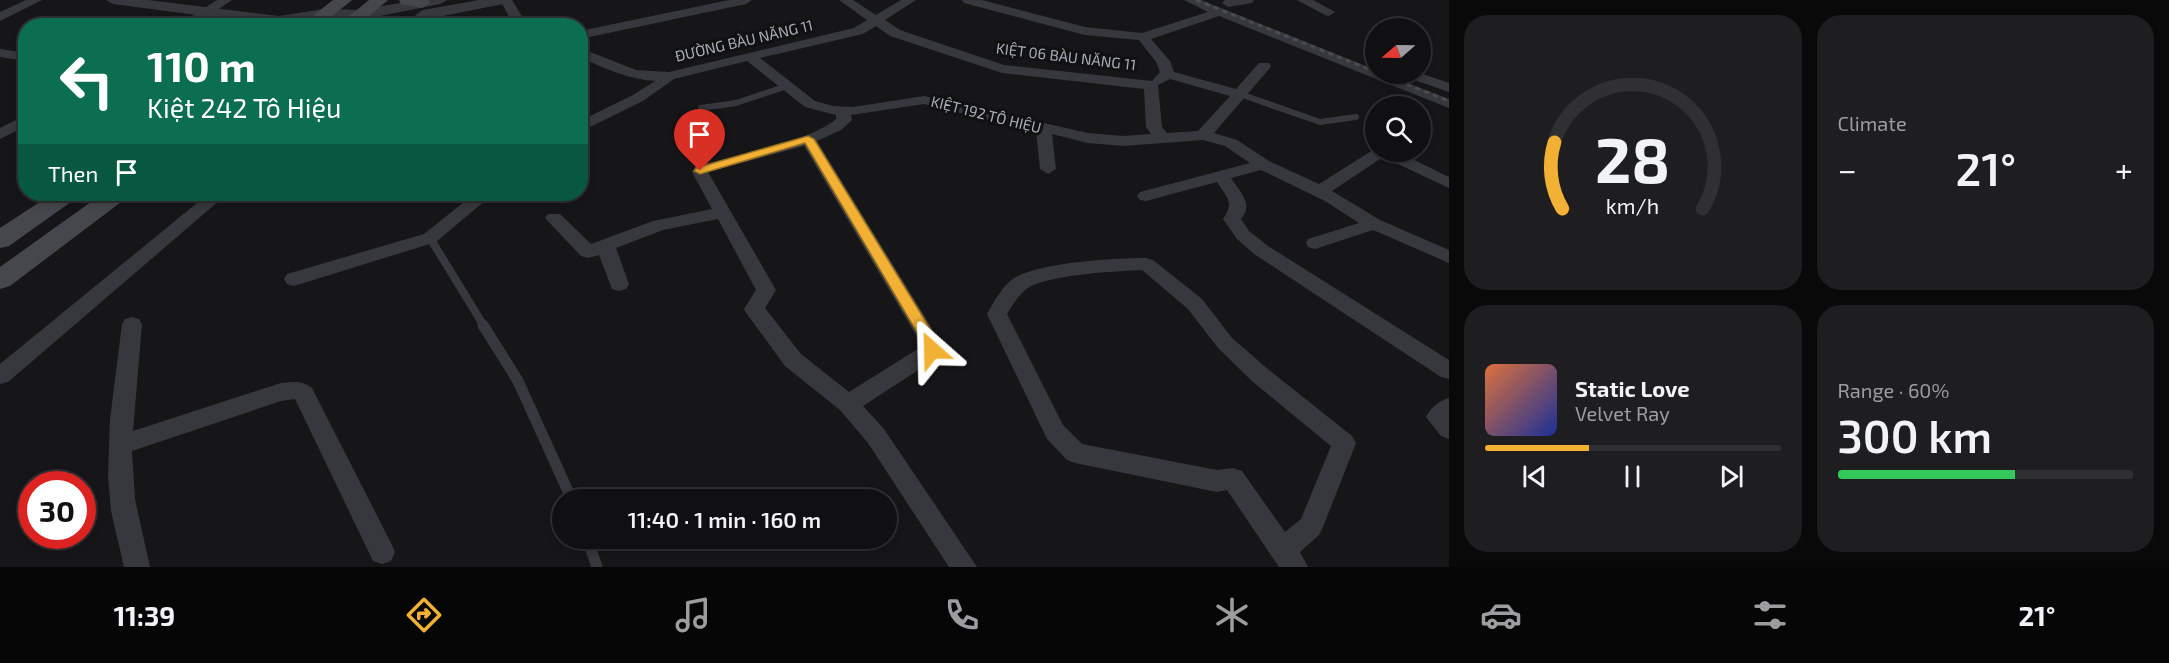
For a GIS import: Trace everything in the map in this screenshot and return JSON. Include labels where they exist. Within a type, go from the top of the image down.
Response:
[{"type":"main road","points":[[319,18],[344,0]]},
{"type":"main road","points":[[366,18],[380,0]]},
{"type":"main road","points":[[0,240],[57,201]]},
{"type":"main road","points":[[0,280],[107,201]]},
{"type":"street","points":[[0,17],[36,0]]},
{"type":"street","points":[[113,0],[249,18]]},
{"type":"street","points":[[196,18],[226,0]]},
{"type":"street","points":[[371,18],[415,2],[440,0]]},
{"type":"street","points":[[379,18],[504,0],[515,18]]},
{"type":"street","points":[[588,33],[746,0]]},
{"type":"street","name":"KIỆT 06 BÀU NĂNG 11","points":[[845,0],[896,33],[1002,69],[1151,85]]},
{"type":"street","name":"ĐƯỜNG BÀU NĂNG 11","points":[[588,56],[628,73],[655,77],[669,76],[858,31],[877,22],[910,0]]},
{"type":"street","points":[[968,0],[1085,31],[1143,37],[1223,5],[1248,0]]},
{"type":"street","points":[[1190,0],[1223,5],[1365,56]]},
{"type":"street","points":[[1303,0],[1329,12]]},
{"type":"street","points":[[1223,5],[1449,104]]},
{"type":"street","points":[[306,18],[324,14],[351,18]]},
{"type":"street","points":[[1143,37],[1163,61],[1166,74],[1164,78],[1151,85],[1154,127],[1163,139]]},
{"type":"street","points":[[0,53],[18,56]]},
{"type":"street","name":"KIỆT 192 TÔ HIỆU","points":[[750,57],[810,104],[820,108],[843,112],[929,100],[1044,129],[1096,139],[1123,141],[1203,135],[1224,140],[1263,164],[1320,191],[1374,224],[1449,257]]},
{"type":"street","points":[[1203,135],[1264,66]]},
{"type":"street","points":[[1166,74],[1240,94]]},
{"type":"street","points":[[588,123],[650,91],[669,76]]},
{"type":"street","points":[[1431,81],[1449,88]]},
{"type":"street","points":[[843,112],[841,125],[808,139],[700,171],[766,290],[754,309],[793,360],[849,404],[876,436],[964,567]]},
{"type":"street","points":[[1044,129],[1048,169]]},
{"type":"street","points":[[808,139],[931,344],[932,350],[849,404]]},
{"type":"street","points":[[1320,191],[1365,161]]},
{"type":"street","points":[[1406,162],[1449,183]]},
{"type":"street","points":[[1146,196],[1263,164]]},
{"type":"street","points":[[1222,176],[1239,202],[1238,212],[1232,219],[1243,235],[1261,250],[1449,371]]},
{"type":"street","points":[[0,376],[210,201]]},
{"type":"street","points":[[294,279],[430,238],[475,201]]},
{"type":"street","points":[[554,218],[588,252],[659,225],[722,213]]},
{"type":"street","points":[[1315,243],[1374,224]]},
{"type":"street","points":[[606,247],[619,284]]},
{"type":"street","points":[[1146,264],[1195,304],[1225,343],[1261,376],[1344,443],[1310,527],[1289,559],[1233,479],[1217,481],[1075,453],[1068,448],[1055,432],[997,314],[1012,290],[1025,281],[1068,272],[1146,264]]},
{"type":"street","points":[[132,324],[120,445],[120,478],[125,519],[137,567]]},
{"type":"street","points":[[120,445],[281,392],[299,390],[304,394],[382,552]]},
{"type":"street","points":[[1449,407],[1438,417],[1449,429]]},
{"type":"lane","points":[[701,108],[736,103],[787,86]]},
{"type":"lane","points":[[1240,94],[1320,122],[1356,117]]},
{"type":"lane","points":[[430,238],[518,381],[568,489]]},
{"type":"lane","points":[[591,549],[597,567]]},
{"type":"railway","points":[[1196,0],[1365,68]]},
{"type":"railway","points":[[1406,84],[1449,101]]},
{"type":"route","points":[[700,171],[808,139],[931,344],[932,350]]}]
